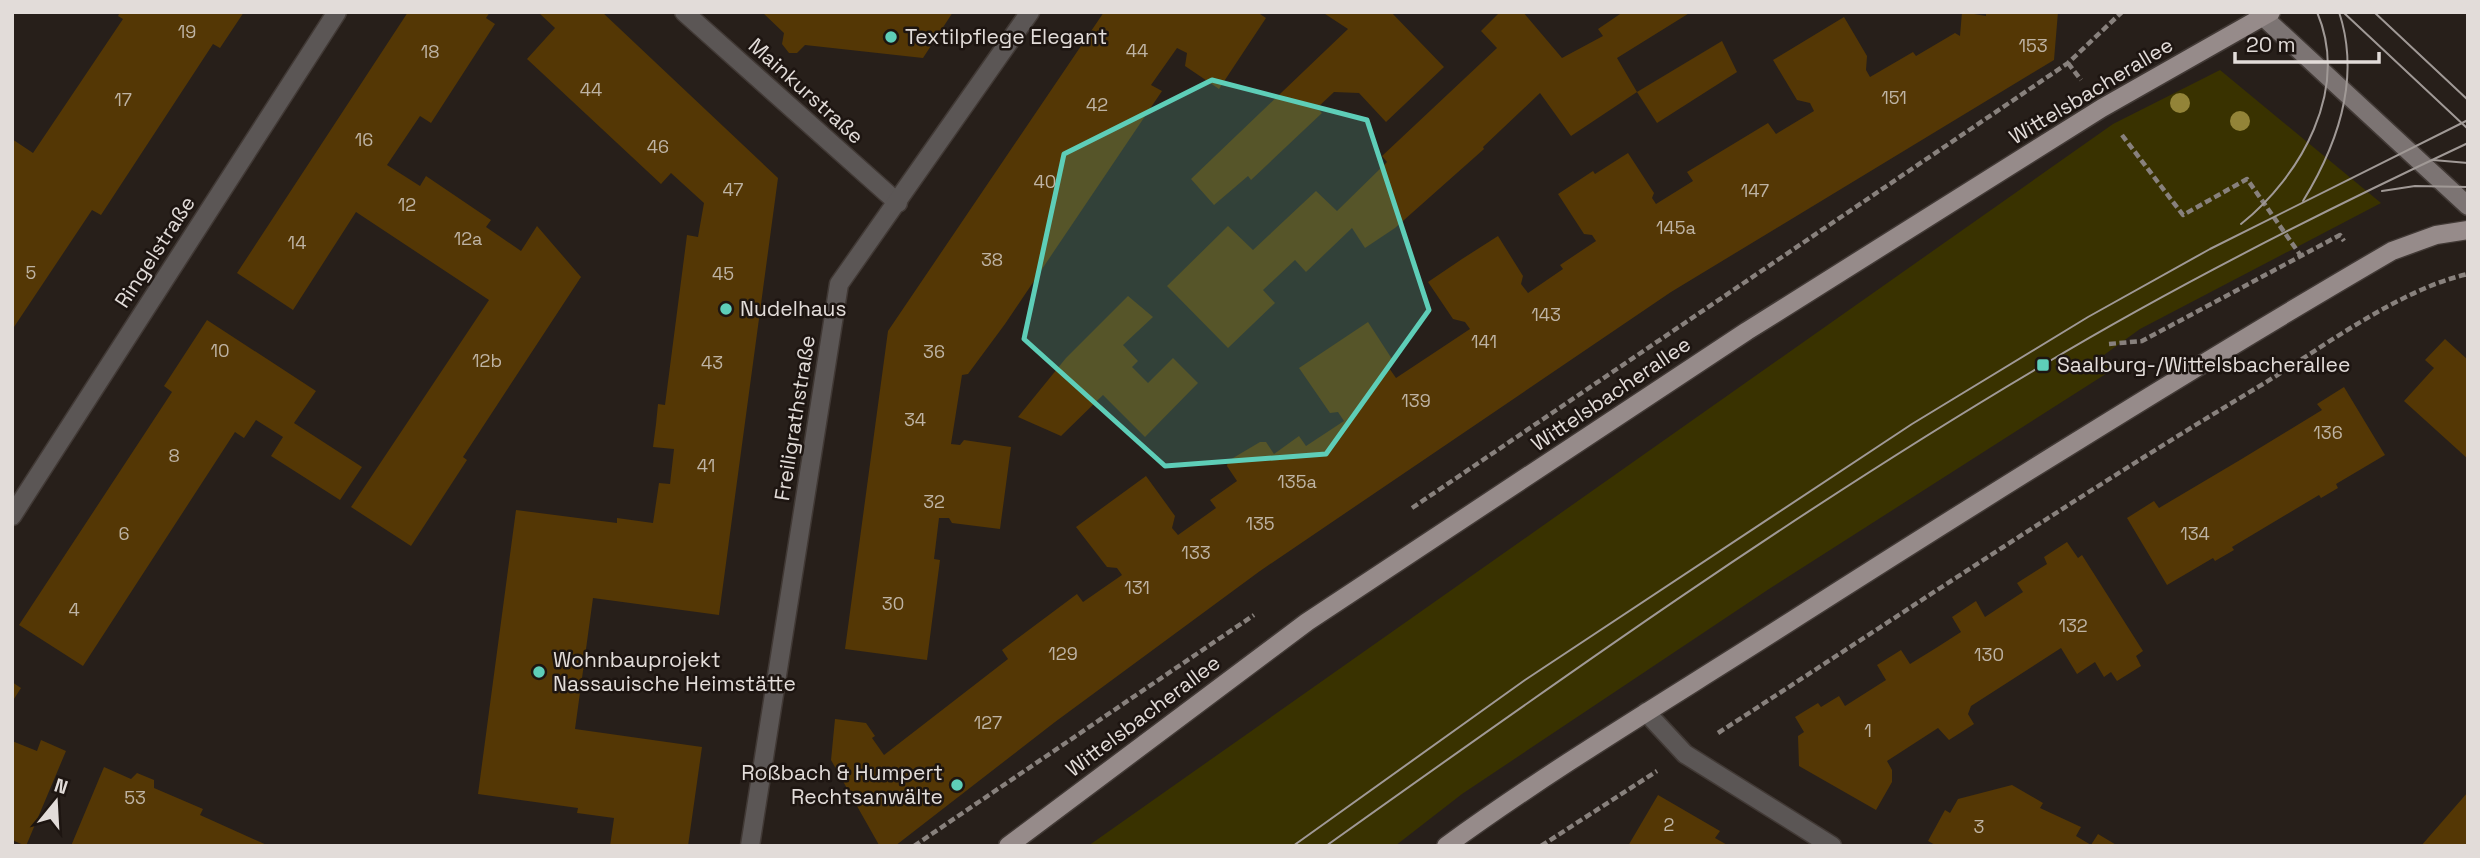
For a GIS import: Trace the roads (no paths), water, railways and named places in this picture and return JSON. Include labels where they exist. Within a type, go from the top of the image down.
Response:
[{"type":"main road","points":[[2264,14],[2468,206]]},
{"type":"main road","name":"Wittelsbacherallee","points":[[1008,846],[1307,622],[1736,338],[2102,108],[2264,14]]},
{"type":"main road","points":[[1446,846],[1502,805],[2034,466],[2364,268],[2436,234],[2468,230]]},
{"type":"street","name":"Ringelstraße","points":[[12,516],[337,12]]},
{"type":"street","name":"Mainkurstraße","points":[[684,12],[898,203]]},
{"type":"street","name":"Freiligrathstraße","points":[[750,846],[839,284],[1030,12]]},
{"type":"street","points":[[1646,712],[1685,754],[1832,846]]},
{"type":"tram line","points":[[2241,224],[2283,182],[2314,129],[2323,101],[2327,71],[2326,42],[2317,12]]},
{"type":"tram line","points":[[2303,201],[2336,134],[2347,86],[2348,61],[2339,12]]},
{"type":"tram line","points":[[2343,12],[2468,129]]},
{"type":"tram line","points":[[2374,12],[2468,100]]},
{"type":"tram line","points":[[1293,846],[1525,680],[1912,424],[2088,317],[2210,249],[2468,120]]},
{"type":"tram line","points":[[1326,846],[1769,537],[1951,421],[2199,277],[2468,143]]},
{"type":"tram line","points":[[2433,160],[2468,163]]},
{"type":"tram line","points":[[2382,191],[2415,186],[2468,187]]},
{"type":"place","name":"Textilpflege Elegant","points":[[891,37]]},
{"type":"place","name":"Nudelhaus","points":[[726,309]]},
{"type":"place","name":"Saalburg-/Wittelsbacherallee","points":[[2043,365]]},
{"type":"place","name":"Wohnbauprojekt Nassauische Heimstätte","points":[[539,672]]},
{"type":"place","name":"Roßbach & Humpert Rechtsanwälte","points":[[957,785]]}]
